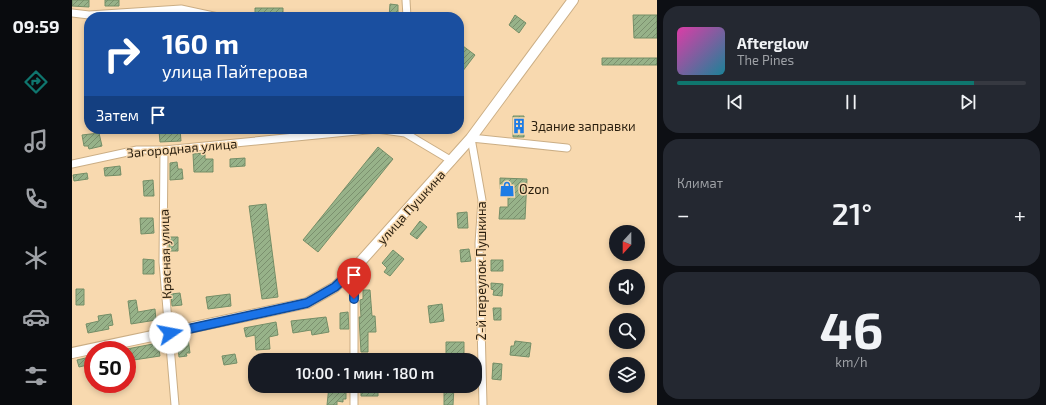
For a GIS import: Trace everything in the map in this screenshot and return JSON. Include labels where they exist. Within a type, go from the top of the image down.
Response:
[{"type":"main road","name":"улица Пушкина","points":[[72,353],[307,303],[335,287],[354,269],[452,162],[573,0]]},
{"type":"street","points":[[406,0],[407,12]]},
{"type":"street","points":[[136,12],[182,9],[196,12]]},
{"type":"street","points":[[72,13],[84,14]]},
{"type":"street","name":"Загородная улица","points":[[72,164],[137,150],[164,150],[326,134]]},
{"type":"street","name":"Загородная улица","points":[[407,134],[452,162]]},
{"type":"street","points":[[471,138],[567,148]]},
{"type":"street","name":"2-й переулок Пушкина","points":[[471,138],[482,200],[479,243],[483,405]]},
{"type":"street","name":"Красная улица","points":[[164,150],[163,262],[176,405]]},
{"type":"street","points":[[354,269],[354,353]]},
{"type":"street","points":[[354,393],[354,405]]},
{"type":"building","points":[[72,0],[89,0],[89,7],[72,6]]},
{"type":"building","points":[[105,0],[119,0],[119,6],[105,6]]},
{"type":"building","points":[[390,4],[398,5],[398,12],[389,12]]},
{"type":"building","points":[[255,8],[283,8],[283,12],[255,12]]},
{"type":"building","points":[[515,15],[526,23],[519,33],[509,25]]},
{"type":"building","points":[[633,15],[657,15],[657,38],[634,38]]},
{"type":"building","points":[[464,47],[475,55],[464,69]]},
{"type":"building","points":[[602,58],[657,58],[657,65],[602,65]]},
{"type":"building","name":"Здание заправки","points":[[513,116],[524,116],[524,137],[513,137]]},
{"type":"building","points":[[99,134],[102,146],[89,149],[88,146],[84,146],[82,135]]},
{"type":"building","points":[[159,134],[180,134],[181,141],[160,142]]},
{"type":"building","points":[[378,147],[393,159],[318,252],[303,240]]},
{"type":"building","points":[[205,153],[205,159],[213,159],[213,172],[194,172],[193,154]]},
{"type":"building","points":[[245,158],[245,166],[230,167],[230,159]]},
{"type":"building","points":[[177,162],[178,169],[182,169],[183,179],[170,180],[170,163]]},
{"type":"building","points":[[120,166],[121,175],[105,176],[104,168]]},
{"type":"building","points":[[87,173],[88,179],[74,181],[73,175]]},
{"type":"building","points":[[500,178],[527,179],[525,219],[499,219],[500,207],[508,207],[508,189],[500,189]]},
{"type":"building","points":[[153,180],[154,196],[144,196],[143,181]]},
{"type":"building","points":[[266,204],[278,297],[262,299],[249,206]]},
{"type":"building","points":[[467,212],[468,228],[458,228],[457,213]]},
{"type":"building","points":[[140,218],[153,218],[154,233],[141,234]]},
{"type":"building","points":[[420,221],[427,227],[417,239],[410,234]]},
{"type":"building","points":[[169,237],[178,237],[178,251],[169,251]]},
{"type":"building","points":[[469,249],[471,261],[461,262],[460,250]]},
{"type":"building","points":[[393,250],[404,259],[390,276],[384,272],[387,268],[382,263]]},
{"type":"building","points":[[143,259],[154,260],[154,274],[143,274]]},
{"type":"building","points":[[491,260],[503,260],[503,271],[491,271]]},
{"type":"building","points":[[491,283],[503,284],[502,296],[493,295],[494,290],[491,289]]},
{"type":"building","points":[[76,289],[84,289],[84,305],[76,305]]},
{"type":"building","points":[[363,290],[370,290],[372,316],[375,316],[376,332],[368,332],[368,352],[361,352],[359,317],[361,317],[360,300],[363,299]]},
{"type":"building","points":[[180,293],[182,305],[172,306],[171,294]]},
{"type":"building","points":[[230,294],[231,306],[208,309],[206,297]]},
{"type":"building","points":[[136,300],[138,312],[155,309],[156,320],[131,324],[128,301]]},
{"type":"building","points":[[442,304],[444,321],[430,323],[428,306]]},
{"type":"building","points":[[493,308],[501,308],[501,320],[494,320]]},
{"type":"building","points":[[348,312],[349,329],[340,329],[340,313]]},
{"type":"building","points":[[111,314],[113,325],[108,326],[109,329],[88,333],[86,324],[99,321],[98,316]]},
{"type":"building","points":[[326,317],[329,332],[312,335],[311,330],[293,333],[291,321]]},
{"type":"building","points":[[276,322],[278,335],[269,337],[270,349],[256,350],[255,335],[246,337],[244,328]]},
{"type":"building","points":[[188,338],[190,353],[186,353],[187,356],[179,357],[177,339]]},
{"type":"building","points":[[515,341],[531,343],[529,357],[510,355],[511,346],[514,346]]},
{"type":"building","points":[[446,342],[464,342],[464,353],[446,353]]},
{"type":"building","points":[[158,343],[160,356],[136,360],[136,347]]},
{"type":"building","points":[[235,354],[237,363],[224,365],[222,356]]},
{"type":"building","points":[[84,358],[84,366],[79,367],[77,360]]},
{"type":"building","points":[[493,363],[502,364],[501,380],[492,379]]},
{"type":"building","points":[[328,393],[346,393],[346,399],[343,399],[343,402],[337,401],[337,405],[327,405]]},
{"type":"building","points":[[361,393],[378,393],[378,396],[361,396]]},
{"type":"building","points":[[444,393],[454,393],[453,405],[444,405]]},
{"type":"place","name":"Здание заправки","points":[[519,126]]},
{"type":"place","name":"Ozon","points":[[507,189]]},
{"type":"route","points":[[170,333],[307,303],[335,287],[354,269],[354,299]]}]
